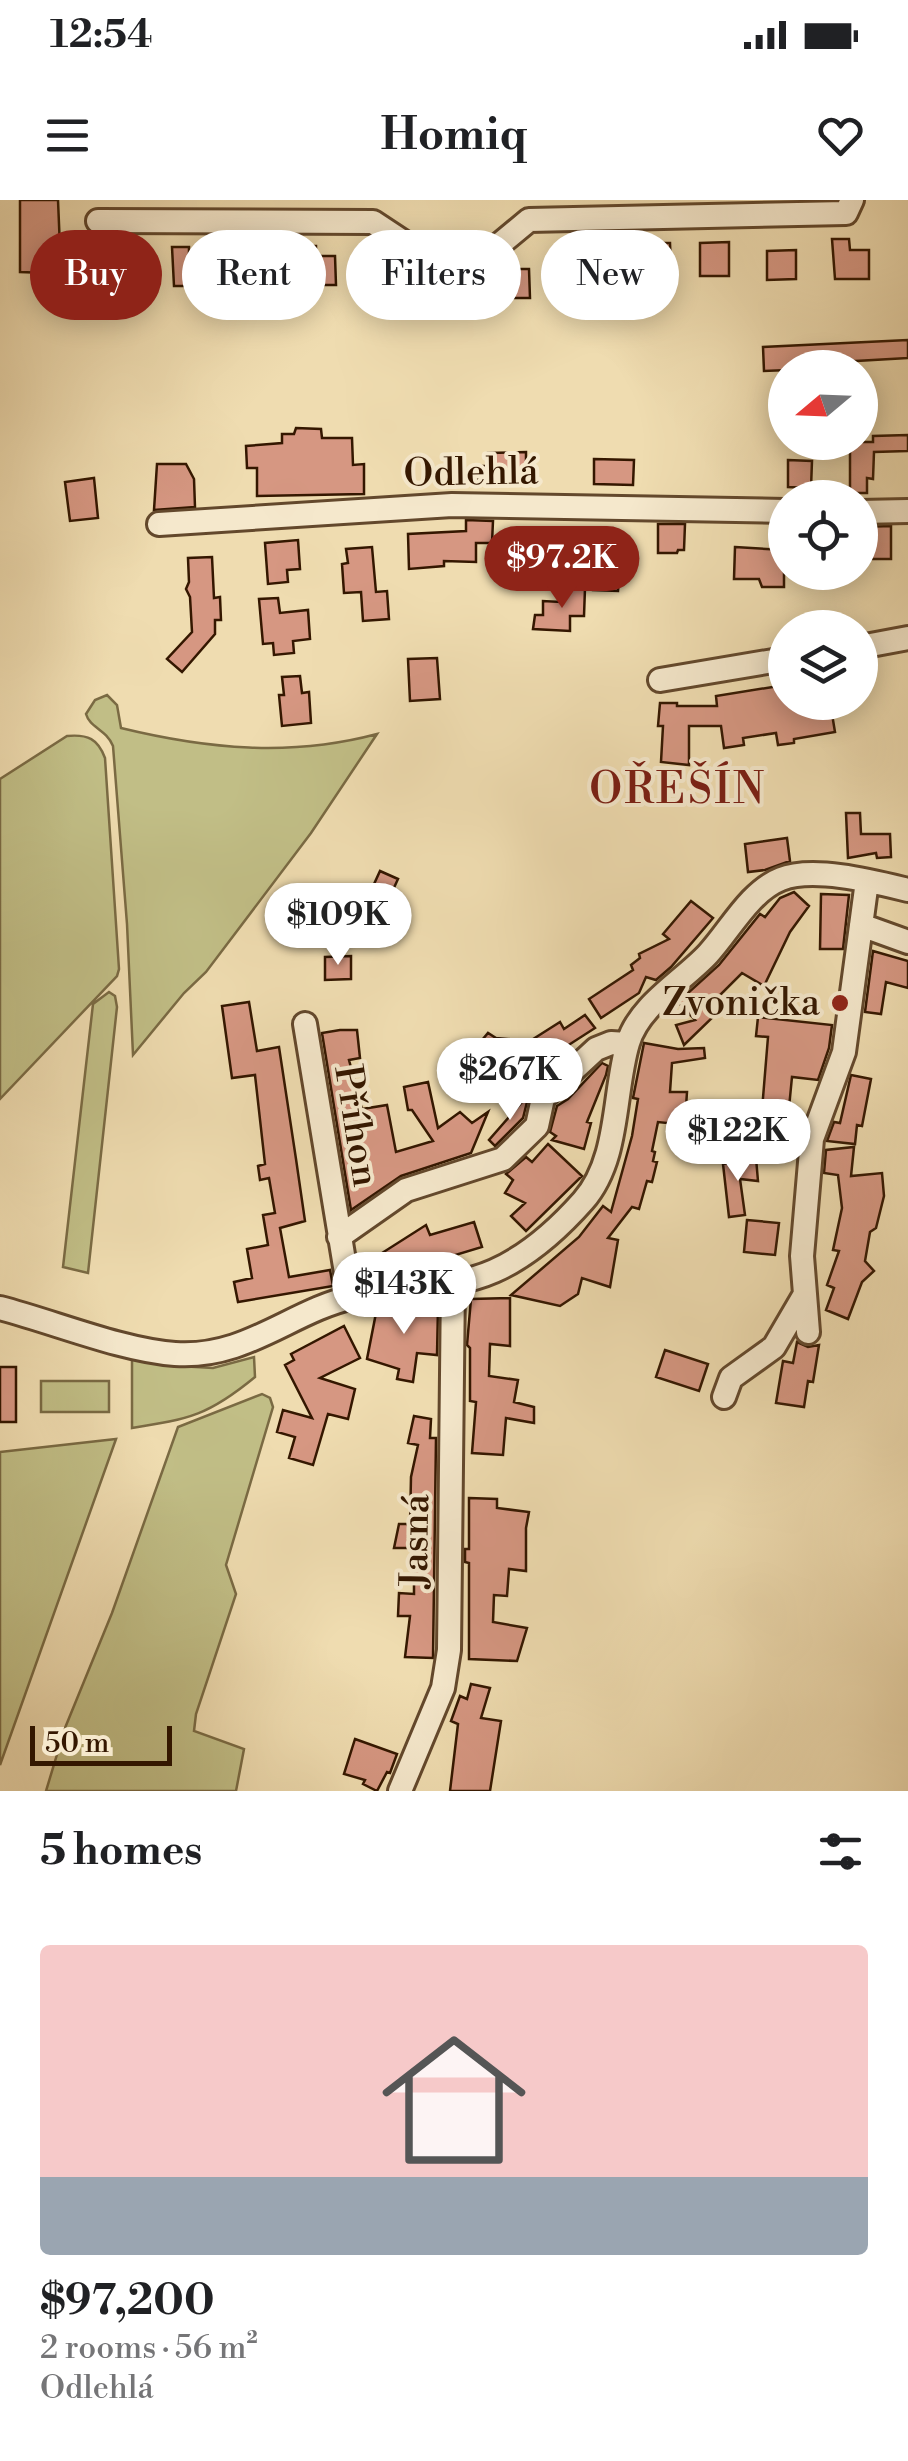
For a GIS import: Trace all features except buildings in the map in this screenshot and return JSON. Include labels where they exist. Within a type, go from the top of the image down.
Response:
[{"type":"street","points":[[98,221],[373,222],[432,261],[456,266],[482,259],[529,220],[846,213],[852,200]]},
{"type":"street","name":"Odlehlá","points":[[158,524],[452,506],[768,511]]},
{"type":"street","points":[[878,512],[908,511]]},
{"type":"street","points":[[878,643],[908,638]]},
{"type":"street","points":[[660,680],[768,662]]},
{"type":"street","points":[[0,1308],[148,1350],[205,1353],[256,1338],[350,1298],[490,1273],[511,1263],[549,1234],[585,1199],[606,1152],[628,1044],[646,1012],[707,955],[768,886],[791,876],[839,876],[908,890]]},
{"type":"street","points":[[808,1332],[802,1256],[812,1139],[844,1052],[867,880]]},
{"type":"street","points":[[861,925],[908,942]]},
{"type":"street","name":"Příhon","points":[[304,1024],[350,1298]]},
{"type":"street","points":[[339,1237],[406,1190],[503,1159],[537,1126],[543,1098],[596,1049],[611,1043],[628,1044]]},
{"type":"street","name":"Jasná","points":[[400,1791],[444,1688],[449,1650],[453,1282]]},
{"type":"street","points":[[724,1397],[731,1378],[774,1347],[805,1294]]},
{"type":"shaded area","points":[[107,695],[117,705],[121,728],[185,741],[281,748],[377,734],[311,833],[206,972],[133,1055],[113,746],[86,714],[95,700]]},
{"type":"shaded area","points":[[67,736],[91,739],[105,758],[119,969],[117,976],[0,1099],[0,779]]},
{"type":"shaded area","points":[[109,992],[115,996],[117,1007],[88,1273],[63,1267],[93,1004]]},
{"type":"shaded area","points":[[132,1356],[178,1366],[213,1368],[254,1357],[255,1377],[225,1400],[198,1413],[132,1428]]},
{"type":"shaded area","points":[[41,1381],[109,1381],[109,1412],[41,1412]]},
{"type":"shaded area","points":[[262,1394],[270,1398],[273,1407],[226,1565],[236,1594],[196,1714],[194,1731],[244,1749],[236,1791],[46,1791],[65,1728],[112,1613],[178,1427]]},
{"type":"shaded area","points":[[116,1439],[0,1765],[0,1452]]},
{"type":"place","name":"Zvonička","points":[[840,1003]]},
{"type":"district","name":"OŘEŠÍN","points":[[678,790]]}]
